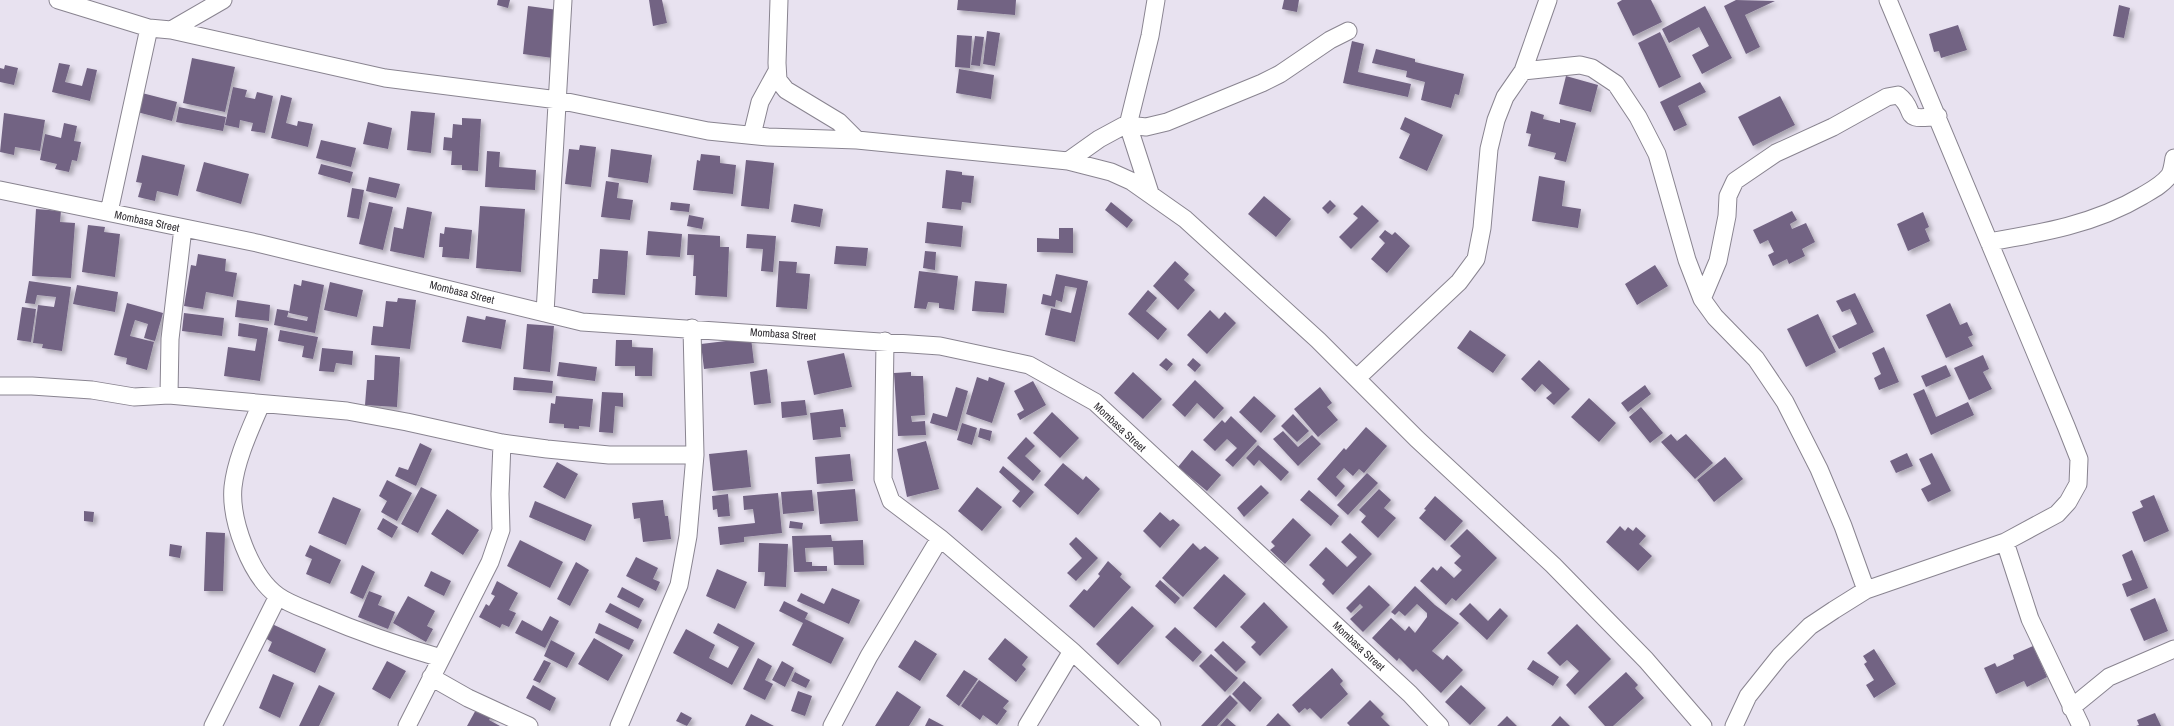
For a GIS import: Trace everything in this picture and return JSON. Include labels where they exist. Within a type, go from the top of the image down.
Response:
[{"type":"street","points":[[58,0],[148,28],[171,30],[385,78],[558,100],[708,131],[752,135],[857,140],[1068,160],[1111,172],[1130,180],[1185,219],[1357,378],[1423,445],[1553,565],[1646,660],[1703,726]]},
{"type":"street","points":[[171,30],[222,0]]},
{"type":"street","points":[[545,313],[563,0]]},
{"type":"street","points":[[779,0],[778,80],[786,90],[827,114],[857,140]]},
{"type":"street","points":[[1150,193],[1128,125],[1150,36],[1156,0]]},
{"type":"street","points":[[1357,378],[1460,282],[1476,260],[1482,228],[1489,149],[1496,120],[1505,97],[1523,71],[1548,0]]},
{"type":"street","points":[[1734,726],[1748,696],[1780,656],[1810,626],[1866,590],[2005,542],[2057,514],[2068,502],[2078,484],[2079,459],[1938,116],[1888,0]]},
{"type":"street","points":[[108,212],[148,28]]},
{"type":"street","points":[[1068,160],[1099,139],[1128,125],[1141,128],[1157,125],[1213,105],[1280,74],[1330,40],[1348,31]]},
{"type":"street","points":[[1523,71],[1580,65],[1592,68],[1616,84],[1638,117],[1657,154],[1687,260],[1702,298],[1715,317],[1756,359],[1785,402],[1819,469],[1843,526],[1866,590]]},
{"type":"street","points":[[752,135],[760,102],[777,71]]},
{"type":"street","points":[[1702,298],[1718,261],[1727,216],[1728,196],[1735,181],[1776,153],[1833,127],[1887,97],[1898,95],[1902,98],[1909,112],[1916,118],[1938,116]]},
{"type":"street","points":[[1989,242],[2041,233],[2082,223],[2123,208],[2159,186],[2170,175],[2174,158]]},
{"type":"street","name":"Mombasa Street","points":[[0,190],[257,243],[582,322],[692,328],[940,346],[1028,365],[1095,402],[1410,694],[1440,726]]},
{"type":"street","points":[[168,395],[170,339],[183,228]]},
{"type":"street","points":[[619,726],[679,586],[688,536],[695,455],[692,328]]},
{"type":"street","points":[[885,341],[883,479],[885,488],[892,501],[940,538],[1072,651],[1152,726]]},
{"type":"street","points":[[0,386],[32,386],[92,390],[134,397],[168,395],[348,411],[407,422],[502,443],[609,455],[695,455]]},
{"type":"street","points":[[261,404],[241,458],[233,486],[233,506],[245,550],[265,584],[278,596],[307,610],[370,636],[441,658]]},
{"type":"street","points":[[407,726],[490,562],[501,530],[500,494],[502,443]]},
{"type":"street","points":[[832,726],[869,656],[940,538]]},
{"type":"street","points":[[2005,542],[2030,619],[2071,708],[2081,726]]},
{"type":"street","points":[[213,726],[278,596]]},
{"type":"street","points":[[2071,708],[2109,677],[2174,649]]},
{"type":"street","points":[[1027,726],[1072,651]]},
{"type":"street","points":[[432,677],[468,698],[529,726]]},
{"type":"building","points":[[498,0],[510,0],[508,8],[497,5]]},
{"type":"building","points":[[649,0],[662,0],[667,23],[653,26]]},
{"type":"building","points":[[958,0],[1016,0],[1015,15],[957,10]]},
{"type":"building","points":[[1284,0],[1299,0],[1297,12],[1282,9]]},
{"type":"building","points":[[1622,0],[1651,0],[1662,22],[1633,36],[1617,3]]},
{"type":"building","points":[[1736,0],[1775,1],[1745,15],[1760,47],[1746,54],[1724,6]]},
{"type":"building","points":[[2119,5],[2130,8],[2124,38],[2113,36]]},
{"type":"building","points":[[528,6],[558,10],[553,58],[523,54]]},
{"type":"building","points":[[1705,6],[1732,58],[1702,74],[1692,55],[1709,46],[1699,27],[1669,43],[1662,29]]},
{"type":"building","points":[[1958,25],[1967,50],[1941,58],[1939,51],[1934,52],[1929,34]]},
{"type":"building","points":[[987,31],[1000,33],[995,66],[983,64]]},
{"type":"building","points":[[1660,32],[1681,77],[1659,88],[1638,43]]},
{"type":"building","points":[[957,35],[972,36],[970,68],[955,67]]},
{"type":"building","points":[[975,36],[984,37],[980,66],[971,65]]},
{"type":"building","points":[[1352,41],[1364,44],[1358,72],[1411,84],[1408,97],[1343,83]]},
{"type":"building","points":[[1376,49],[1415,59],[1415,62],[1464,74],[1459,95],[1455,94],[1451,108],[1421,100],[1425,82],[1406,77],[1407,71],[1372,63]]},
{"type":"building","points":[[192,58],[235,67],[225,112],[183,103]]},
{"type":"building","points":[[59,63],[70,65],[65,82],[82,86],[87,68],[97,70],[90,101],[52,92]]},
{"type":"building","points":[[5,65],[18,68],[14,85],[0,82],[0,68],[4,69]]},
{"type":"building","points":[[959,69],[994,75],[991,99],[956,93]]},
{"type":"building","points":[[1566,76],[1598,85],[1591,112],[1559,104]]},
{"type":"building","points":[[1700,82],[1706,92],[1678,106],[1687,125],[1674,131],[1660,102]]},
{"type":"building","points":[[233,87],[247,90],[245,97],[255,99],[257,92],[273,96],[265,133],[251,131],[253,123],[240,120],[239,128],[225,125]]},
{"type":"building","points":[[142,93],[177,102],[172,121],[137,112]]},
{"type":"building","points":[[281,95],[292,98],[286,123],[297,126],[298,121],[313,124],[308,147],[271,138]]},
{"type":"building","points":[[1780,96],[1795,125],[1753,146],[1738,117]]},
{"type":"building","points":[[179,107],[226,117],[223,131],[176,122]]},
{"type":"building","points":[[411,111],[435,113],[431,153],[407,150]]},
{"type":"building","points":[[1531,111],[1544,115],[1543,119],[1560,123],[1560,119],[1576,123],[1566,162],[1554,159],[1556,153],[1528,146],[1531,134],[1526,133]]},
{"type":"building","points":[[4,113],[45,120],[40,151],[15,147],[14,155],[0,152]]},
{"type":"building","points":[[1405,117],[1443,135],[1427,171],[1399,158],[1410,134],[1400,129]]},
{"type":"building","points":[[462,118],[481,119],[478,171],[462,170],[462,165],[451,165],[452,151],[443,150],[444,137],[452,138],[453,124],[462,125]]},
{"type":"building","points":[[368,122],[392,128],[388,149],[363,144]]},
{"type":"building","points":[[64,123],[77,126],[74,141],[81,142],[77,161],[72,160],[69,172],[55,169],[57,164],[40,160],[45,134],[61,138]]},
{"type":"building","points":[[321,140],[356,148],[351,167],[316,158]]},
{"type":"building","points":[[580,145],[596,147],[591,187],[565,184],[569,149],[579,150]]},
{"type":"building","points":[[611,149],[652,155],[648,183],[608,177]]},
{"type":"building","points":[[487,151],[500,152],[499,167],[536,170],[535,190],[485,187]]},
{"type":"building","points":[[701,154],[720,156],[720,163],[736,165],[733,194],[693,190],[697,160],[700,161]]},
{"type":"building","points":[[142,155],[185,165],[178,196],[157,191],[155,201],[138,197],[142,183],[136,182]]},
{"type":"building","points":[[746,160],[774,163],[769,209],[741,206]]},
{"type":"building","points":[[204,162],[249,174],[241,204],[196,191]]},
{"type":"building","points":[[321,164],[353,172],[350,183],[318,174]]},
{"type":"building","points":[[946,170],[962,172],[962,175],[974,176],[971,203],[962,202],[961,210],[942,208]]},
{"type":"building","points":[[1539,176],[1565,181],[1562,206],[1581,209],[1578,228],[1532,221]]},
{"type":"building","points":[[369,177],[400,184],[396,198],[366,191]]},
{"type":"building","points":[[606,181],[619,183],[617,198],[633,200],[630,220],[601,217]]},
{"type":"building","points":[[352,188],[364,190],[359,219],[347,217]]},
{"type":"building","points":[[1264,196],[1291,219],[1276,237],[1248,214]]},
{"type":"building","points":[[1330,200],[1336,206],[1328,214],[1322,208]]},
{"type":"building","points":[[369,202],[393,207],[383,250],[359,244]]},
{"type":"building","points":[[671,202],[690,204],[689,212],[670,210]]},
{"type":"building","points":[[1111,202],[1133,220],[1127,228],[1105,210]]},
{"type":"building","points":[[794,204],[823,209],[820,227],[791,222]]},
{"type":"building","points":[[1362,205],[1379,221],[1351,249],[1339,237],[1358,218],[1353,214]]},
{"type":"building","points":[[480,206],[525,209],[521,272],[476,268]]},
{"type":"building","points":[[407,207],[432,212],[424,258],[390,251],[394,227],[403,229]]},
{"type":"building","points":[[36,209],[61,211],[60,222],[75,223],[71,278],[32,276]]},
{"type":"building","points":[[1792,211],[1797,220],[1790,224],[1792,229],[1806,223],[1815,242],[1802,249],[1805,256],[1789,264],[1787,259],[1773,266],[1768,255],[1774,252],[1768,240],[1760,244],[1753,230]]},
{"type":"building","points":[[1923,212],[1929,227],[1925,229],[1930,241],[1908,251],[1897,224]]},
{"type":"building","points":[[689,215],[704,218],[702,229],[687,226]]},
{"type":"building","points":[[927,222],[963,226],[961,247],[925,243]]},
{"type":"building","points":[[88,225],[105,227],[104,232],[120,234],[115,277],[82,272]]},
{"type":"building","points":[[445,227],[472,230],[469,259],[442,257],[443,247],[439,247],[440,233],[444,234]]},
{"type":"building","points":[[1059,228],[1073,228],[1073,253],[1037,252],[1037,238],[1059,239]]},
{"type":"building","points":[[1385,230],[1392,235],[1395,232],[1410,246],[1387,273],[1371,259],[1385,243],[1379,237]]},
{"type":"building","points":[[648,231],[682,234],[680,257],[646,255]]},
{"type":"building","points":[[688,234],[720,236],[720,247],[729,247],[727,297],[695,295],[696,276],[693,276],[694,255],[687,255]]},
{"type":"building","points":[[747,234],[776,236],[773,272],[761,271],[763,249],[746,248]]},
{"type":"building","points":[[836,246],[868,248],[866,266],[834,264]]},
{"type":"building","points":[[600,249],[628,251],[625,295],[592,293],[593,279],[598,279]]},
{"type":"building","points":[[925,251],[936,252],[935,270],[923,268]]},
{"type":"building","points":[[198,254],[226,259],[225,271],[237,273],[233,297],[206,292],[203,309],[184,306],[191,265],[196,266]]},
{"type":"building","points":[[779,261],[797,262],[796,273],[810,274],[807,309],[776,307]]},
{"type":"building","points":[[1175,261],[1189,274],[1184,280],[1195,290],[1178,310],[1153,286]]},
{"type":"building","points":[[1655,265],[1668,286],[1637,305],[1625,284]]},
{"type":"building","points":[[919,271],[958,276],[954,310],[939,308],[939,303],[928,302],[926,309],[914,308]]},
{"type":"building","points":[[1056,274],[1088,281],[1075,342],[1045,335],[1051,308],[1071,313],[1077,288],[1065,286],[1062,302],[1056,300],[1055,307],[1041,304],[1043,294],[1051,296]]},
{"type":"building","points":[[302,280],[324,285],[315,333],[274,325],[277,309],[289,311],[287,317],[307,321],[308,317],[289,313],[294,284],[301,286]]},
{"type":"building","points":[[29,281],[71,287],[62,351],[42,348],[43,344],[33,343],[38,305],[54,307],[56,297],[37,295],[35,304],[25,303]]},
{"type":"building","points":[[975,281],[1007,284],[1004,313],[972,311]]},
{"type":"building","points":[[330,282],[363,290],[357,317],[324,310]]},
{"type":"building","points":[[77,285],[118,292],[115,312],[73,304]]},
{"type":"building","points":[[1148,290],[1157,298],[1146,311],[1167,329],[1158,340],[1128,314]]},
{"type":"building","points":[[1855,293],[1874,332],[1839,349],[1832,336],[1857,324],[1850,309],[1842,312],[1836,301]]},
{"type":"building","points":[[398,298],[416,300],[410,349],[371,345],[373,326],[383,327],[386,301],[397,302]]},
{"type":"building","points":[[237,300],[270,305],[269,321],[235,317]]},
{"type":"building","points":[[127,303],[163,313],[155,341],[144,338],[148,324],[135,320],[130,336],[154,342],[147,370],[126,364],[127,358],[114,355]]},
{"type":"building","points":[[1950,303],[1960,325],[1967,322],[1973,335],[1968,337],[1973,346],[1946,358],[1926,315]]},
{"type":"building","points":[[22,307],[36,309],[31,342],[17,340]]},
{"type":"building","points":[[1210,310],[1219,319],[1225,312],[1236,323],[1207,354],[1187,335]]},
{"type":"building","points":[[184,313],[224,318],[222,336],[182,331]]},
{"type":"building","points":[[1818,314],[1836,352],[1806,367],[1787,329]]},
{"type":"building","points":[[467,316],[485,320],[486,316],[506,320],[501,349],[462,342]]},
{"type":"building","points":[[239,323],[268,328],[260,381],[224,376],[228,347],[255,351],[257,339],[238,336]]},
{"type":"building","points":[[527,324],[554,326],[550,372],[523,369]]},
{"type":"building","points":[[280,330],[318,337],[313,359],[302,357],[304,346],[278,341]]},
{"type":"building","points":[[1470,330],[1506,355],[1493,373],[1457,348]]},
{"type":"building","points":[[751,338],[754,363],[704,369],[701,344]]},
{"type":"building","points":[[616,340],[632,340],[632,347],[653,348],[652,376],[635,376],[635,366],[615,366]]},
{"type":"building","points":[[1884,347],[1899,382],[1879,390],[1874,378],[1881,374],[1872,353]]},
{"type":"building","points":[[322,348],[353,351],[352,365],[336,363],[334,372],[319,371]]},
{"type":"building","points":[[844,353],[852,387],[814,395],[807,361]]},
{"type":"building","points":[[375,355],[400,357],[397,407],[365,405],[367,380],[374,380]]},
{"type":"building","points":[[1983,355],[1989,369],[1983,372],[1992,389],[1969,400],[1954,368]]},
{"type":"building","points":[[1166,358],[1173,364],[1167,371],[1159,365]]},
{"type":"building","points":[[1193,358],[1201,365],[1195,372],[1187,365]]},
{"type":"building","points":[[1539,360],[1570,389],[1554,405],[1546,398],[1552,393],[1542,384],[1535,392],[1521,379]]},
{"type":"building","points":[[559,362],[597,367],[595,381],[557,376]]},
{"type":"building","points":[[1946,365],[1951,376],[1926,387],[1921,376]]},
{"type":"building","points":[[767,369],[771,403],[754,405],[750,372]]},
{"type":"building","points":[[911,372],[911,376],[923,376],[925,415],[911,416],[912,422],[925,421],[926,435],[898,436],[894,373]]},
{"type":"building","points":[[1133,372],[1162,399],[1143,419],[1114,393]]},
{"type":"building","points":[[514,377],[553,381],[552,393],[513,390]]},
{"type":"building","points":[[977,377],[988,381],[989,377],[1005,383],[992,423],[966,414]]},
{"type":"building","points":[[1195,380],[1224,408],[1214,419],[1197,403],[1185,417],[1172,405]]},
{"type":"building","points":[[1033,381],[1046,405],[1020,420],[1017,414],[1024,410],[1014,391]]},
{"type":"building","points":[[1645,385],[1651,394],[1628,412],[1621,403]]},
{"type":"building","points":[[956,387],[968,391],[957,431],[930,423],[933,413],[947,417]]},
{"type":"building","points":[[1320,387],[1332,403],[1327,407],[1338,420],[1318,437],[1294,409]]},
{"type":"building","points":[[1924,389],[1936,417],[1968,402],[1974,415],[1931,435],[1913,394]]},
{"type":"building","points":[[602,392],[623,393],[623,407],[615,406],[613,433],[599,432]]},
{"type":"building","points":[[556,396],[593,399],[590,427],[579,426],[579,429],[564,428],[564,424],[549,423],[551,403],[555,404]]},
{"type":"building","points":[[1254,396],[1276,416],[1261,433],[1239,412]]},
{"type":"building","points":[[1589,398],[1616,423],[1599,442],[1571,417]]},
{"type":"building","points":[[805,400],[807,415],[782,418],[781,402]]},
{"type":"building","points":[[1641,407],[1663,433],[1650,443],[1629,417]]},
{"type":"building","points":[[843,409],[846,427],[840,427],[841,437],[813,440],[810,413]]},
{"type":"building","points":[[1052,412],[1079,438],[1060,458],[1033,433]]},
{"type":"building","points":[[1293,414],[1309,431],[1297,442],[1281,426]]},
{"type":"building","points":[[1231,416],[1257,441],[1233,467],[1225,460],[1237,448],[1227,439],[1215,451],[1203,440],[1222,420],[1225,423]]},
{"type":"building","points":[[962,423],[977,428],[972,445],[957,440]]},
{"type":"building","points":[[1366,427],[1387,446],[1364,473],[1359,469],[1353,476],[1344,468],[1336,477],[1345,486],[1336,497],[1317,479],[1344,448],[1346,450]]},
{"type":"building","points":[[980,428],[992,431],[990,441],[978,437]]},
{"type":"building","points":[[1283,431],[1298,447],[1312,435],[1321,444],[1298,466],[1273,439]]},
{"type":"building","points":[[1671,434],[1677,441],[1686,434],[1713,463],[1695,479],[1661,442]]},
{"type":"building","points":[[1026,437],[1035,446],[1025,456],[1041,471],[1033,481],[1007,458]]},
{"type":"building","points":[[926,441],[939,489],[907,497],[897,449]]},
{"type":"building","points":[[420,443],[432,449],[416,486],[395,476],[399,467],[408,470]]},
{"type":"building","points":[[1258,445],[1289,472],[1281,481],[1259,460],[1254,466],[1246,458]]},
{"type":"building","points":[[747,450],[751,487],[713,491],[709,454]]},
{"type":"building","points":[[1192,450],[1221,475],[1207,491],[1178,467]]},
{"type":"building","points":[[1907,453],[1913,466],[1896,473],[1890,461]]},
{"type":"building","points":[[1932,453],[1951,491],[1928,502],[1921,489],[1931,484],[1919,459]]},
{"type":"building","points":[[850,454],[853,481],[817,484],[815,457]]},
{"type":"building","points":[[1725,457],[1743,479],[1714,502],[1697,480]]},
{"type":"building","points":[[557,462],[578,474],[565,499],[543,487]]},
{"type":"building","points":[[1063,463],[1083,480],[1086,476],[1100,489],[1078,515],[1044,485]]},
{"type":"building","points":[[1003,466],[1034,492],[1020,508],[1012,501],[1020,491],[999,472]]},
{"type":"building","points":[[1367,473],[1378,483],[1348,515],[1337,505]]},
{"type":"building","points":[[387,480],[412,493],[397,521],[381,512],[387,501],[379,496]]},
{"type":"building","points":[[1261,485],[1269,493],[1244,517],[1237,508]]},
{"type":"building","points":[[421,487],[437,495],[418,533],[401,524]]},
{"type":"building","points":[[977,487],[1002,507],[982,531],[958,511]]},
{"type":"building","points":[[855,489],[858,521],[820,524],[817,492]]},
{"type":"building","points":[[1379,489],[1391,500],[1384,508],[1396,518],[1378,538],[1361,522],[1366,516],[1359,510]]},
{"type":"building","points":[[812,490],[814,511],[783,514],[781,492]]},
{"type":"building","points":[[1309,490],[1339,516],[1331,526],[1300,500]]},
{"type":"building","points":[[778,493],[782,533],[744,537],[744,542],[720,545],[718,527],[755,523],[753,509],[744,510],[743,496]]},
{"type":"building","points":[[728,494],[730,516],[718,517],[717,509],[713,510],[712,496]]},
{"type":"building","points":[[2154,495],[2169,531],[2144,542],[2132,512],[2143,507],[2140,501]]},
{"type":"building","points":[[1435,496],[1463,521],[1445,541],[1419,518],[1426,510],[1424,509]]},
{"type":"building","points":[[333,497],[361,509],[346,545],[318,533]]},
{"type":"building","points":[[663,500],[665,516],[668,516],[671,539],[643,542],[640,518],[634,519],[632,503]]},
{"type":"building","points":[[535,501],[592,525],[585,541],[529,517]]},
{"type":"building","points":[[447,509],[479,530],[463,555],[431,534]]},
{"type":"building","points":[[84,511],[94,512],[93,522],[84,521]]},
{"type":"building","points":[[1160,512],[1170,521],[1173,519],[1180,525],[1160,548],[1143,531]]},
{"type":"building","points":[[383,518],[398,527],[392,538],[377,529]]},
{"type":"building","points":[[1293,518],[1311,535],[1285,564],[1270,550],[1275,546],[1271,542]]},
{"type":"building","points":[[790,521],[803,523],[802,529],[789,528]]},
{"type":"building","points":[[1620,526],[1625,531],[1628,527],[1633,531],[1636,527],[1646,536],[1639,544],[1652,556],[1638,571],[1606,542]]},
{"type":"building","points":[[1467,529],[1497,558],[1456,601],[1452,598],[1446,605],[1420,581],[1433,567],[1437,571],[1441,566],[1454,578],[1462,570],[1454,563],[1461,556],[1450,546]]},
{"type":"building","points":[[206,532],[225,533],[223,591],[204,591]]},
{"type":"building","points":[[1350,533],[1372,554],[1333,595],[1322,584],[1325,580],[1309,565],[1326,547],[1347,567],[1357,557],[1341,542]]},
{"type":"building","points":[[831,535],[832,541],[863,540],[864,565],[834,565],[833,547],[805,548],[806,562],[812,562],[812,566],[827,566],[827,571],[794,572],[792,536]]},
{"type":"building","points":[[1076,537],[1098,558],[1076,581],[1067,573],[1082,558],[1069,544]]},
{"type":"building","points":[[520,540],[563,562],[550,588],[507,566]]},
{"type":"building","points":[[759,543],[788,544],[786,587],[764,586],[765,572],[758,572]]},
{"type":"building","points":[[1193,543],[1200,550],[1205,546],[1219,558],[1183,597],[1162,578]]},
{"type":"building","points":[[170,544],[182,546],[180,558],[169,556]]},
{"type":"building","points":[[310,545],[341,560],[330,584],[306,574],[312,559],[305,556]]},
{"type":"building","points":[[2132,550],[2148,588],[2127,597],[2122,584],[2132,580],[2122,555]]},
{"type":"building","points":[[636,557],[658,568],[653,579],[660,582],[656,591],[626,576]]},
{"type":"building","points":[[1108,561],[1122,574],[1120,577],[1131,587],[1094,628],[1069,606],[1084,589],[1087,591],[1100,576],[1098,574]]},
{"type":"building","points":[[576,562],[589,570],[570,606],[557,599]]},
{"type":"building","points":[[362,565],[375,572],[363,599],[350,593]]},
{"type":"building","points":[[717,569],[747,582],[735,609],[706,596]]},
{"type":"building","points":[[431,571],[451,581],[444,596],[424,586]]},
{"type":"building","points":[[1224,574],[1246,594],[1216,628],[1193,608]]},
{"type":"building","points":[[1160,580],[1180,598],[1175,604],[1155,586]]},
{"type":"building","points":[[497,581],[518,593],[509,610],[516,613],[509,627],[502,624],[500,628],[479,617],[486,604],[489,606],[495,596],[491,594]]},
{"type":"building","points":[[1369,585],[1390,605],[1363,632],[1350,619],[1363,607],[1360,604],[1351,613],[1346,608]]},
{"type":"building","points":[[1415,586],[1435,605],[1459,623],[1432,651],[1443,660],[1447,655],[1463,670],[1441,693],[1416,669],[1413,672],[1399,658],[1397,661],[1372,638],[1391,618],[1405,631],[1409,626],[1415,633],[1427,617],[1427,613],[1417,604],[1405,616],[1399,611],[1395,615],[1391,612]]},
{"type":"building","points":[[622,587],[644,599],[639,608],[617,597]]},
{"type":"building","points":[[832,588],[860,600],[849,624],[797,601],[801,593],[824,604]]},
{"type":"building","points":[[369,591],[382,596],[378,605],[395,612],[388,629],[358,617]]},
{"type":"building","points":[[408,596],[435,611],[427,626],[433,629],[426,642],[393,623]]},
{"type":"building","points":[[2155,598],[2168,631],[2144,641],[2130,609]]},
{"type":"building","points":[[784,601],[808,613],[805,619],[844,638],[831,664],[792,645],[803,623],[779,611]]},
{"type":"building","points":[[1264,602],[1288,627],[1260,656],[1251,647],[1256,642],[1240,627]]},
{"type":"building","points":[[610,603],[642,620],[638,629],[605,612]]},
{"type":"building","points":[[1470,603],[1488,621],[1500,608],[1508,616],[1487,640],[1459,614]]},
{"type":"building","points":[[1132,606],[1154,626],[1118,665],[1096,644]]},
{"type":"building","points":[[550,616],[559,621],[545,648],[515,633],[522,620],[542,631]]},
{"type":"building","points":[[599,623],[634,640],[629,650],[595,633]]},
{"type":"building","points":[[718,623],[755,643],[732,685],[673,653],[686,629],[715,645],[709,658],[728,668],[739,647],[713,633]]},
{"type":"building","points":[[272,624],[326,649],[315,673],[268,651],[272,642],[265,638]]},
{"type":"building","points":[[1577,624],[1611,659],[1575,695],[1566,685],[1579,671],[1567,660],[1560,666],[1547,653]]},
{"type":"building","points":[[1175,627],[1202,652],[1193,662],[1165,637]]},
{"type":"building","points":[[594,638],[623,655],[608,681],[578,664]]},
{"type":"building","points":[[1005,638],[1028,657],[1022,665],[1026,669],[1016,682],[988,659]]},
{"type":"building","points":[[551,640],[575,653],[567,668],[544,656]]},
{"type":"building","points":[[915,640],[937,654],[920,681],[898,667]]},
{"type":"building","points":[[1223,641],[1246,662],[1236,672],[1214,650]]},
{"type":"building","points":[[2033,646],[2047,677],[2027,687],[2024,681],[1996,694],[1984,668],[1995,663],[1997,667],[2014,659],[2013,655]]},
{"type":"building","points":[[1874,649],[1896,684],[1874,698],[1866,685],[1874,680],[1864,664],[1867,662],[1863,656]]},
{"type":"building","points":[[1211,654],[1238,678],[1225,692],[1199,666]]},
{"type":"building","points":[[758,658],[772,666],[765,680],[773,684],[765,700],[743,689]]},
{"type":"building","points":[[544,660],[551,663],[540,683],[533,680]]},
{"type":"building","points":[[1533,660],[1559,677],[1553,686],[1527,669]]},
{"type":"building","points":[[387,661],[406,671],[390,699],[372,689]]},
{"type":"building","points":[[782,661],[794,668],[785,687],[772,680]]},
{"type":"building","points":[[1332,668],[1343,681],[1340,684],[1348,694],[1321,719],[1310,708],[1307,710],[1305,708],[1299,713],[1292,705]]},
{"type":"building","points":[[964,670],[978,679],[959,706],[946,696]]},
{"type":"building","points":[[795,672],[810,680],[806,688],[791,681]]},
{"type":"building","points":[[1626,672],[1638,685],[1635,688],[1644,698],[1613,726],[1605,726],[1588,707]]},
{"type":"building","points":[[273,674],[294,683],[280,718],[259,708]]},
{"type":"building","points":[[979,680],[1009,701],[1003,708],[1007,711],[997,725],[983,715],[980,720],[961,706]]},
{"type":"building","points":[[1244,681],[1262,698],[1250,712],[1232,694]]},
{"type":"building","points":[[319,685],[335,693],[319,726],[299,726]]},
{"type":"building","points":[[533,685],[556,698],[550,711],[526,698]]},
{"type":"building","points":[[1461,685],[1486,708],[1470,725],[1445,702]]},
{"type":"building","points":[[798,691],[812,696],[805,716],[791,711]]},
{"type":"building","points":[[897,691],[921,707],[909,726],[875,726]]},
{"type":"building","points":[[1230,695],[1238,703],[1217,726],[1201,726]]},
{"type":"building","points":[[1370,700],[1384,714],[1381,717],[1390,726],[1350,726],[1347,723]]},
{"type":"building","points":[[478,706],[493,714],[489,720],[500,726],[467,726]]},
{"type":"building","points":[[681,712],[692,718],[687,726],[676,721]]},
{"type":"building","points":[[1278,713],[1291,726],[1266,726]]},
{"type":"building","points":[[2155,713],[2161,726],[2136,726],[2139,725],[2137,720]]},
{"type":"building","points":[[751,714],[774,726],[745,726]]},
{"type":"building","points":[[1507,716],[1517,726],[1497,726]]},
{"type":"building","points":[[1560,716],[1570,726],[1551,726]]},
{"type":"building","points":[[929,718],[944,726],[925,726]]},
{"type":"building","points":[[1227,718],[1236,726],[1220,726]]}]
